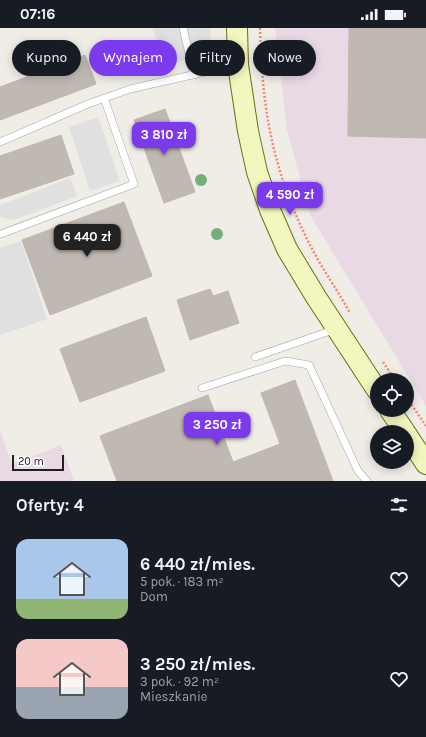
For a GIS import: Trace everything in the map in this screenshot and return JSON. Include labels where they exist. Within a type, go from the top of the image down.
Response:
[{"type":"street","points":[[237,28],[237,40]]},
{"type":"street","points":[[240,76],[248,131],[257,172],[270,210],[287,249],[316,297],[370,379]]},
{"type":"street","points":[[414,446],[426,464]]},
{"type":"lane","points":[[183,28],[186,40]]},
{"type":"lane","points":[[0,142],[104,98],[130,89],[189,76]]},
{"type":"lane","points":[[1,234],[134,184],[104,98]]},
{"type":"lane","points":[[255,357],[337,329]]},
{"type":"lane","points":[[202,388],[285,361],[309,365],[358,471],[367,481]]},
{"type":"path","points":[[260,28],[261,63],[266,106],[273,145],[281,174],[296,215],[312,248],[351,313]]},
{"type":"path","points":[[379,356],[390,373]]},
{"type":"path","points":[[414,408],[426,426]]},
{"type":"shaded area","points":[[152,28],[210,28],[211,40],[185,40],[185,59],[177,63],[177,40],[157,40]]},
{"type":"shaded area","points":[[275,28],[426,28],[426,406],[414,386],[414,373],[406,373],[310,215],[287,130],[281,76],[316,76],[316,40],[276,40]]},
{"type":"shaded area","points":[[98,117],[120,181],[90,191],[69,127]]},
{"type":"shaded area","points":[[70,178],[77,196],[14,220],[0,217],[0,205]]},
{"type":"shaded area","points":[[21,241],[47,319],[0,335],[0,248]]},
{"type":"shaded area","points":[[0,431],[12,464],[61,445],[74,481],[0,481]]},
{"type":"building","points":[[349,28],[426,28],[426,138],[348,136]]},
{"type":"building","points":[[85,55],[89,66],[89,76],[93,76],[96,84],[0,120],[0,87],[29,76],[81,76],[81,57]]},
{"type":"building","points":[[165,109],[195,192],[164,203],[134,120]]},
{"type":"building","points":[[61,135],[74,174],[0,199],[0,156]]},
{"type":"building","points":[[124,202],[152,276],[50,315],[22,240]]},
{"type":"building","points":[[210,289],[213,296],[228,291],[239,323],[190,340],[177,300]]},
{"type":"building","points":[[146,317],[165,371],[80,402],[60,349]]},
{"type":"building","points":[[295,380],[333,481],[117,481],[100,436],[208,395],[233,462],[280,444],[261,393]]}]
